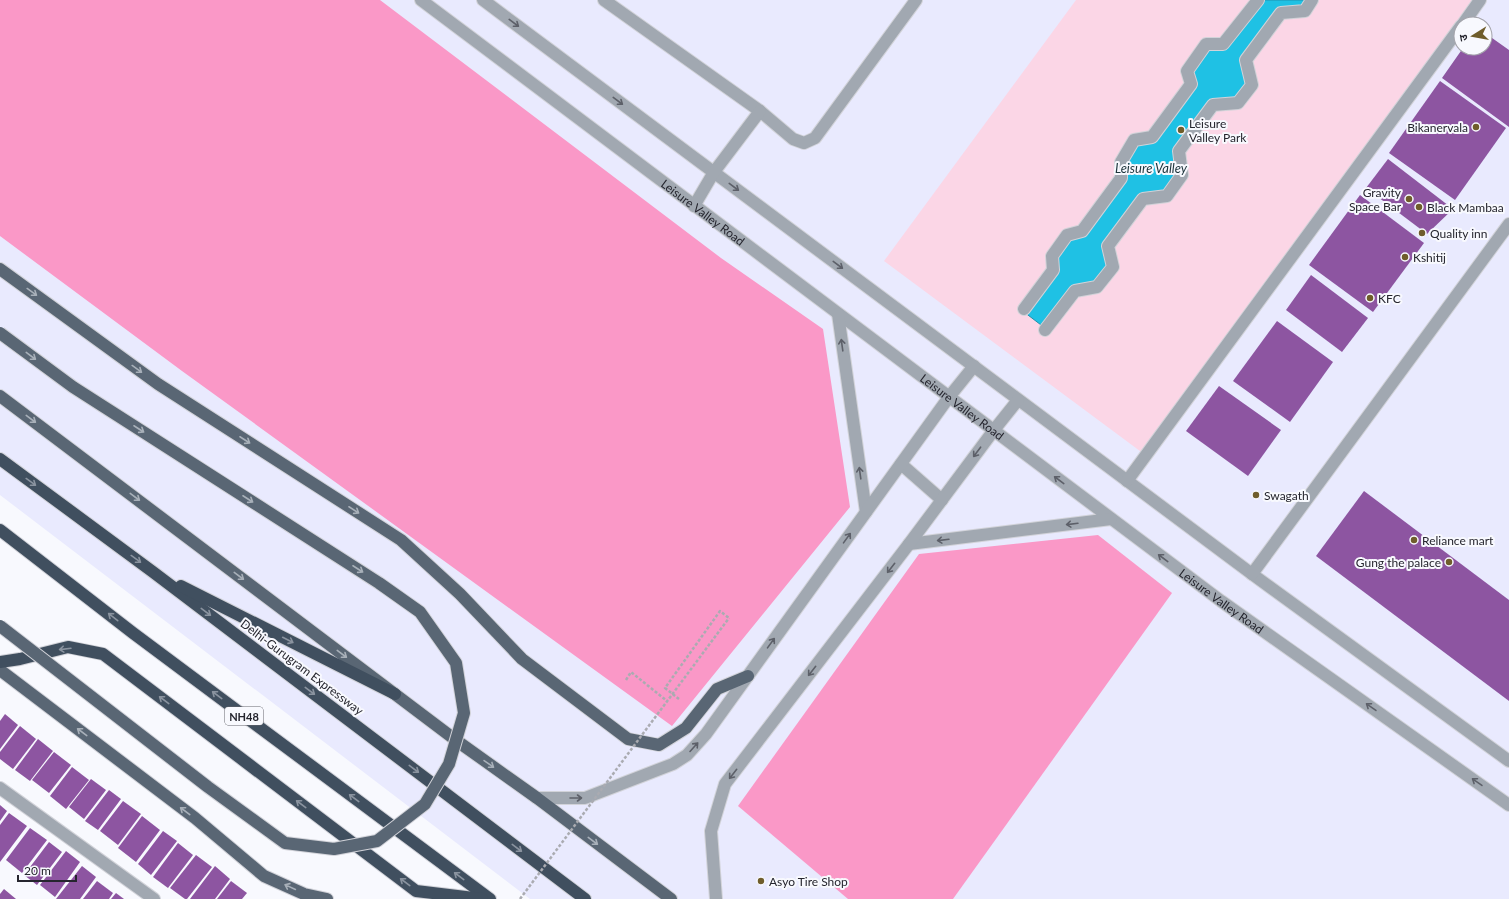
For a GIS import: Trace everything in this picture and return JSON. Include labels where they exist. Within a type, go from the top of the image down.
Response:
[{"type":"highway","name":"Delhi-Gurugram Expressway","points":[[0,459],[153,572],[585,899]]},
{"type":"highway","name":"NH48","points":[[0,530],[133,633],[490,899]]},
{"type":"highway","points":[[153,572],[395,694]]},
{"type":"highway","points":[[0,662],[20,659],[68,647],[103,654],[416,891],[482,899]]},
{"type":"main road","points":[[0,269],[158,384],[401,540],[460,594],[522,659],[628,739],[659,745],[686,728],[717,690],[748,676]]},
{"type":"main road","points":[[0,333],[74,387],[372,579],[420,612],[456,663],[464,713],[449,764],[426,804],[378,841],[334,849],[284,843],[208,787],[0,626]]},
{"type":"main road","points":[[0,396],[457,741],[537,798],[670,899]]},
{"type":"main road","points":[[0,670],[195,818],[264,876],[304,894],[327,899]]},
{"type":"street","name":"Leisure Valley Road","points":[[421,0],[1221,601],[1509,805]]},
{"type":"street","points":[[483,0],[1252,574],[1509,761]]},
{"type":"street","points":[[604,0],[760,111],[793,139],[804,143],[815,138],[916,0]]},
{"type":"street","points":[[1024,309],[1053,270],[1052,256],[1067,235],[1082,231],[1121,178],[1121,162],[1134,140],[1152,137],[1191,84],[1186,71],[1206,44],[1223,44],[1258,0]]},
{"type":"street","points":[[1045,330],[1075,290],[1097,287],[1113,267],[1108,246],[1143,199],[1167,196],[1182,175],[1179,151],[1212,105],[1238,103],[1252,85],[1246,60],[1281,13],[1305,11],[1312,0]]},
{"type":"street","points":[[1468,16],[1480,0]]},
{"type":"street","points":[[1127,481],[1453,37]]},
{"type":"street","points":[[694,206],[714,172],[760,111]]},
{"type":"street","points":[[1252,574],[1509,224]]},
{"type":"street","points":[[838,314],[866,512]]},
{"type":"street","points":[[537,798],[585,798],[673,764],[687,755],[706,734],[949,397],[974,366]]},
{"type":"street","points":[[716,899],[711,831],[725,784],[1018,400]]},
{"type":"street","points":[[901,464],[942,500]]},
{"type":"street","points":[[909,544],[1111,519]]},
{"type":"street","points":[[0,788],[153,899]]},
{"type":"path","points":[[520,899],[667,701],[672,695],[677,688],[682,682],[729,618],[720,611],[665,688],[670,691],[674,695],[679,699]]},
{"type":"path","points":[[626,680],[631,672],[667,701]]},
{"type":"shaded area","points":[[0,0],[1509,0],[1509,899],[530,899],[0,495]]},
{"type":"shaded area","points":[[0,0],[380,0],[721,258],[823,329],[850,507],[672,726],[182,371],[0,236]]},
{"type":"shaded area","name":"Leisure Valley Park","points":[[1076,0],[1477,0],[1465,16],[1453,16],[1453,33],[1144,454],[884,261]]},
{"type":"shaded area","points":[[1098,535],[1172,593],[953,899],[848,899],[738,806],[919,554]]},
{"type":"water","name":"Leisure Valley","points":[[1258,0],[1312,0],[1305,11],[1281,13],[1246,60],[1252,85],[1238,103],[1212,105],[1179,151],[1182,175],[1167,196],[1143,199],[1108,246],[1113,267],[1097,287],[1075,291],[1045,328],[1024,312],[1067,235],[1082,231],[1121,178],[1134,140],[1152,137],[1191,84],[1187,71],[1206,44],[1223,44]]},
{"type":"building","points":[[1493,39],[1509,50],[1509,127],[1442,78],[1457,56],[1493,56]]},
{"type":"building","points":[[1440,81],[1506,128],[1455,200],[1389,153]]},
{"type":"building","points":[[1388,159],[1453,209],[1427,234],[1366,188]]},
{"type":"building","points":[[1360,195],[1424,243],[1373,312],[1309,265]]},
{"type":"building","points":[[1311,275],[1368,318],[1342,352],[1286,310]]},
{"type":"building","points":[[1277,321],[1333,362],[1290,422],[1233,381]]},
{"type":"building","points":[[1219,386],[1281,430],[1248,476],[1186,431]]},
{"type":"building","points":[[1364,491],[1509,600],[1509,701],[1316,556]]},
{"type":"building","points":[[5,714],[18,725],[0,749],[0,721]]},
{"type":"building","points":[[20,726],[36,739],[13,769],[0,759],[0,752]]},
{"type":"building","points":[[38,739],[53,751],[30,781],[15,770]]},
{"type":"building","points":[[54,752],[71,765],[49,793],[32,780]]},
{"type":"building","points":[[72,767],[89,780],[66,809],[50,796]]},
{"type":"building","points":[[91,779],[106,790],[84,819],[69,807]]},
{"type":"building","points":[[109,790],[121,799],[98,830],[85,821]]},
{"type":"building","points":[[123,801],[141,814],[118,845],[100,831]]},
{"type":"building","points":[[0,805],[7,811],[0,821]]},
{"type":"building","points":[[9,813],[27,826],[0,862],[0,825]]},
{"type":"building","points":[[142,816],[160,830],[136,862],[118,848]]},
{"type":"building","points":[[30,828],[47,840],[22,873],[6,860]]},
{"type":"building","points":[[163,831],[177,841],[151,875],[138,864]]},
{"type":"building","points":[[49,842],[62,852],[37,885],[24,875]]},
{"type":"building","points":[[178,843],[193,855],[168,888],[153,877]]},
{"type":"building","points":[[66,851],[80,862],[55,897],[40,885]]},
{"type":"building","points":[[196,855],[212,867],[187,899],[185,899],[170,888]]},
{"type":"building","points":[[82,866],[96,877],[80,899],[56,899]]},
{"type":"building","points":[[215,866],[230,879],[215,899],[190,899]]},
{"type":"building","points":[[97,881],[113,893],[109,899],[83,899]]},
{"type":"building","points":[[231,881],[247,893],[242,899],[217,899]]},
{"type":"building","points":[[4,889],[16,899],[0,899],[0,894]]},
{"type":"building","points":[[116,893],[124,899],[111,899]]},
{"type":"place","name":"Bikanervala","points":[[1476,127]]},
{"type":"place","name":"Leisure Valley Park","points":[[1181,130]]},
{"type":"place","name":"Gravity Space Bar","points":[[1409,199]]},
{"type":"place","name":"Black Mambaa","points":[[1419,207]]},
{"type":"place","name":"Quality inn","points":[[1422,233]]},
{"type":"place","name":"Kshitij","points":[[1405,257]]},
{"type":"place","name":"KFC","points":[[1370,298]]},
{"type":"place","name":"Swagath","points":[[1256,495]]},
{"type":"place","name":"Reliance mart","points":[[1414,540]]},
{"type":"place","name":"Gung the palace","points":[[1449,562]]},
{"type":"place","name":"Asyo Tire Shop","points":[[761,881]]}]
